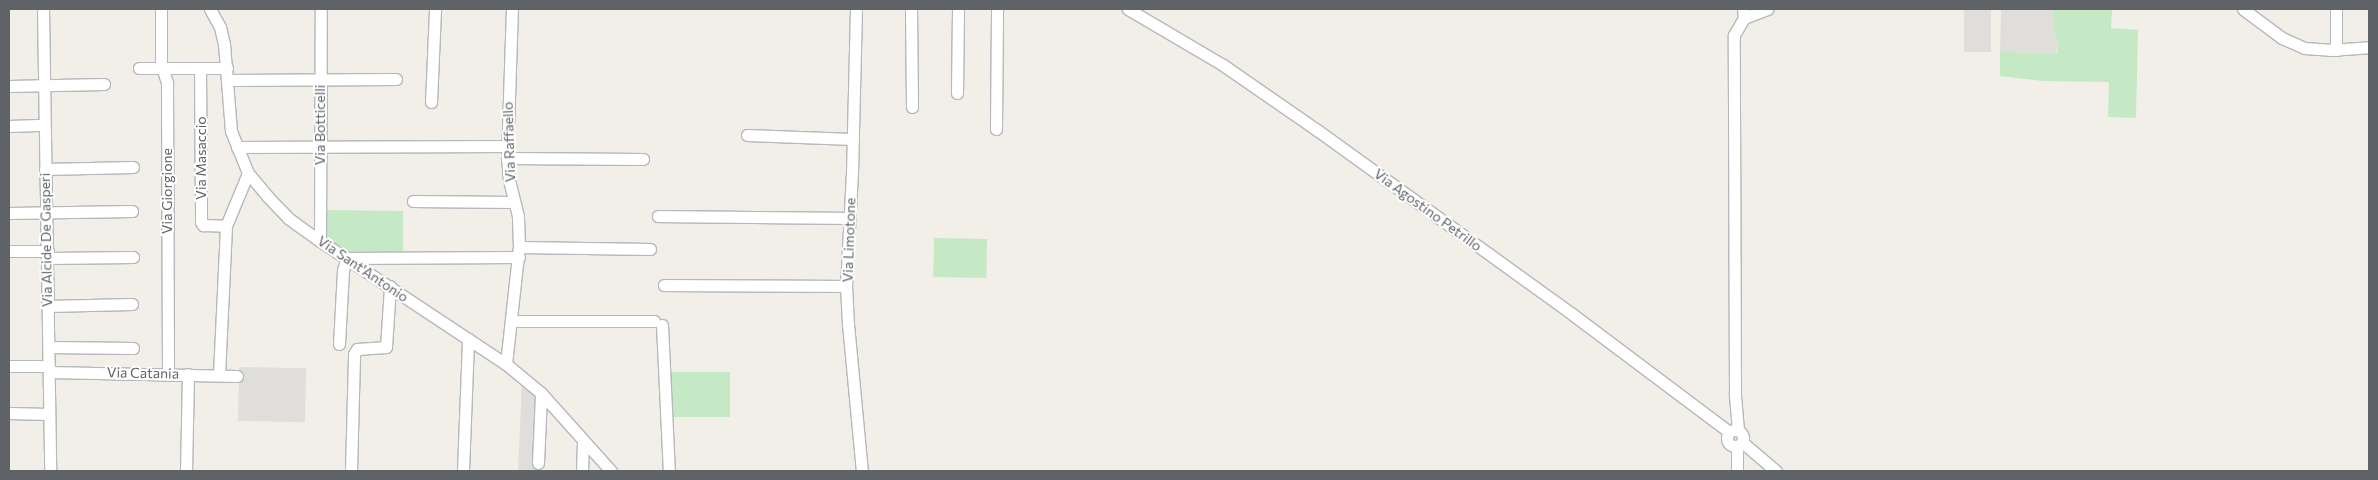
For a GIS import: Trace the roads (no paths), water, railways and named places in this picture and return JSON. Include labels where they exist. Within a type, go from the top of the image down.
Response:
[{"type":"street","name":"Via Alcide De Gasperi","points":[[43,9],[50,471]]},
{"type":"street","name":"Via Giorgione","points":[[161,9],[162,68],[167,83],[168,374]]},
{"type":"street","name":"Via Sant'Antonio","points":[[210,9],[220,26],[228,80],[231,131],[248,173],[288,218],[506,364],[541,393],[611,471]]},
{"type":"street","name":"Via Botticelli","points":[[320,241],[321,9]]},
{"type":"street","points":[[431,102],[435,9]]},
{"type":"street","name":"Via Raffaello","points":[[506,364],[519,252],[518,216],[508,180],[507,152],[512,9]]},
{"type":"street","name":"Via Limotone","points":[[856,9],[853,139],[846,286],[862,471]]},
{"type":"street","points":[[912,9],[912,106]]},
{"type":"street","points":[[958,9],[958,93]]},
{"type":"street","points":[[996,128],[997,9]]},
{"type":"street","name":"Via Agostino Petrillo","points":[[1128,9],[1223,65],[1317,130],[1548,297],[1718,424],[1733,431]]},
{"type":"street","points":[[1767,9],[1744,13],[1734,35],[1735,393],[1733,431],[1727,439],[1729,443],[1740,444],[1776,471]]},
{"type":"street","points":[[2243,9],[2282,38],[2304,48],[2336,50],[2369,48]]},
{"type":"street","points":[[2336,9],[2336,50]]},
{"type":"street","points":[[139,68],[226,68]]},
{"type":"street","name":"Via Masaccio","points":[[200,68],[201,222],[203,225],[226,226]]},
{"type":"street","points":[[228,80],[396,79]]},
{"type":"street","points":[[9,86],[104,84]]},
{"type":"street","points":[[9,126],[44,126]]},
{"type":"street","points":[[747,135],[853,139]]},
{"type":"street","points":[[236,146],[507,152],[643,159]]},
{"type":"street","points":[[45,169],[132,167]]},
{"type":"street","points":[[219,375],[226,226],[248,173]]},
{"type":"street","points":[[412,201],[514,202]]},
{"type":"street","points":[[9,213],[132,211]]},
{"type":"street","points":[[658,216],[849,218]]},
{"type":"street","points":[[339,344],[343,270],[347,258],[650,248]]},
{"type":"street","points":[[9,251],[48,255],[132,257]]},
{"type":"street","points":[[664,285],[846,286]]},
{"type":"street","points":[[351,471],[354,354],[357,349],[386,347],[390,286]]},
{"type":"street","points":[[48,306],[132,304]]},
{"type":"street","points":[[512,321],[658,323],[670,471]]},
{"type":"street","points":[[463,471],[468,339]]},
{"type":"street","points":[[49,346],[132,348]]},
{"type":"street","name":"Via Catania","points":[[9,366],[237,376]]},
{"type":"street","points":[[186,471],[188,374]]},
{"type":"street","points":[[538,463],[541,393]]},
{"type":"street","points":[[9,413],[49,414]]},
{"type":"street","points":[[582,471],[583,441]]},
{"type":"street","points":[[1737,471],[1740,444]]}]
